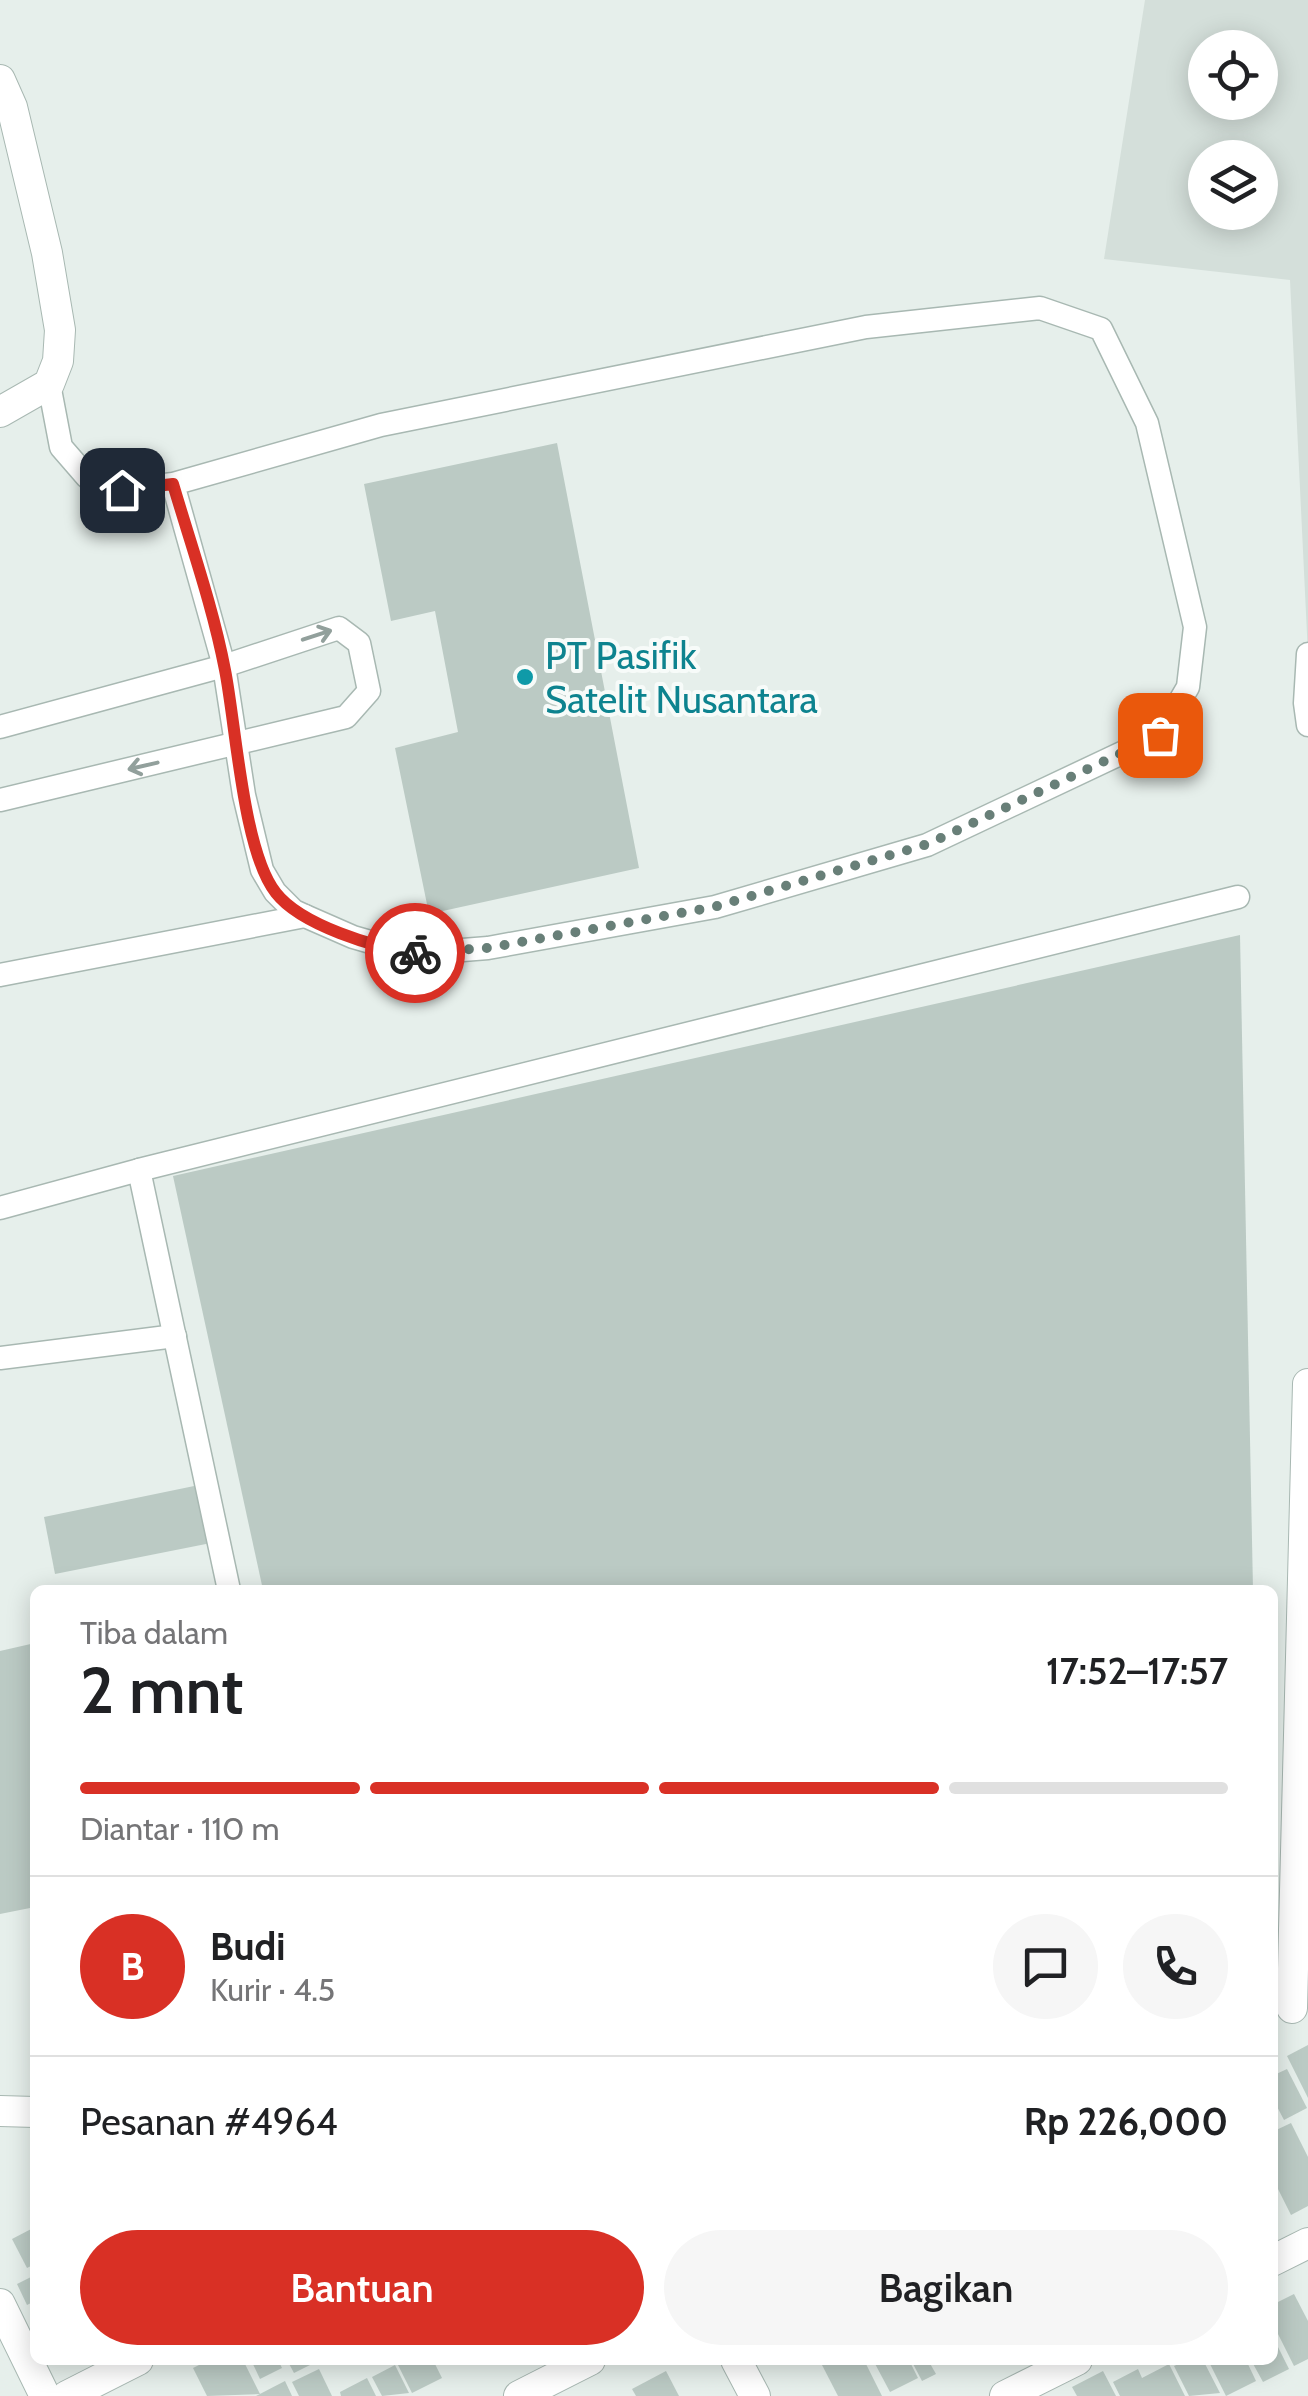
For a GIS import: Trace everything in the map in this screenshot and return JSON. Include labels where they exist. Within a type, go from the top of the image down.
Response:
[{"type":"street","points":[[0,80],[16,126],[47,253],[60,330],[58,361],[49,384],[0,412]]},
{"type":"street","points":[[1291,2009],[1303,1795],[1308,1384]]},
{"type":"street","points":[[0,2110],[30,2112]]},
{"type":"street","points":[[1278,2258],[1308,2243]]},
{"type":"street","points":[[0,2304],[45,2396]]},
{"type":"street","points":[[67,2396],[128,2365]]},
{"type":"street","points":[[519,2396],[580,2365]]},
{"type":"street","points":[[739,2365],[755,2396]]},
{"type":"street","points":[[1005,2396],[1066,2365]]},
{"type":"lane","points":[[49,384],[61,448],[87,477],[122,490],[173,484],[420,418],[866,327],[1040,308],[1100,329],[1148,424],[1195,627],[1188,687],[1160,735],[928,844],[714,907],[488,948],[412,954],[353,937],[294,911],[275,892],[262,870],[244,795],[224,666],[173,484]]},
{"type":"lane","points":[[0,727],[224,666],[339,628],[360,643],[369,691],[346,717],[0,800]]},
{"type":"lane","points":[[1308,654],[1308,725]]},
{"type":"lane","points":[[0,1208],[1238,897]]},
{"type":"lane","points":[[0,975],[305,916]]},
{"type":"lane","points":[[140,1170],[227,1585]]},
{"type":"lane","points":[[0,1358],[175,1336]]},
{"type":"shaded area","points":[[1145,0],[1308,0],[1308,655],[1290,280],[1104,259]]},
{"type":"building","name":"PT Pasifik Satelit Nusantara","points":[[557,443],[639,868],[429,914],[395,748],[458,732],[435,611],[391,621],[364,484]]},
{"type":"building","points":[[1240,935],[1253,1585],[262,1585],[173,1176]]},
{"type":"building","points":[[199,1485],[211,1543],[55,1574],[44,1517]]},
{"type":"building","points":[[30,1644],[30,1908],[0,1914],[0,1651]]},
{"type":"building","points":[[1308,2045],[1308,2098],[1287,2056]]},
{"type":"building","points":[[1287,2069],[1307,2108],[1284,2120],[1278,2108],[1278,2073]]},
{"type":"building","points":[[1291,2123],[1308,2157],[1308,2206],[1291,2215],[1278,2189],[1278,2129]]},
{"type":"building","points":[[30,2230],[30,2266],[27,2268],[12,2239]]},
{"type":"building","points":[[30,2278],[30,2304],[27,2305],[17,2284]]},
{"type":"building","points":[[1294,2294],[1308,2321],[1308,2359],[1294,2366],[1278,2334],[1278,2302]]},
{"type":"building","points":[[1278,2347],[1289,2369],[1263,2382],[1254,2365],[1278,2365]]},
{"type":"building","points":[[246,2365],[260,2394],[207,2396],[193,2368]]},
{"type":"building","points":[[253,2365],[280,2365],[282,2368],[260,2379]]},
{"type":"building","points":[[290,2365],[310,2365],[294,2373]]},
{"type":"building","points":[[395,2365],[409,2393],[382,2396],[372,2377]]},
{"type":"building","points":[[398,2365],[436,2365],[442,2378],[412,2393]]},
{"type":"building","points":[[822,2365],[866,2365],[882,2396],[838,2396]]},
{"type":"building","points":[[876,2365],[912,2365],[918,2378],[890,2392]]},
{"type":"building","points":[[914,2365],[931,2365],[936,2374],[922,2381]]},
{"type":"building","points":[[1170,2365],[1185,2396],[1120,2396],[1113,2382],[1138,2369],[1142,2378]]},
{"type":"building","points":[[1206,2365],[1220,2393],[1189,2396],[1174,2366]]},
{"type":"building","points":[[1210,2365],[1248,2365],[1256,2381],[1226,2396]]},
{"type":"building","points":[[319,2369],[332,2396],[299,2396],[292,2382]]},
{"type":"building","points":[[666,2371],[679,2396],[636,2396],[632,2389]]},
{"type":"building","points":[[1103,2371],[1116,2396],[1077,2396],[1072,2387]]},
{"type":"building","points":[[367,2378],[376,2396],[341,2396],[340,2392]]},
{"type":"building","points":[[285,2381],[292,2396],[256,2396]]},
{"type":"way so far","points":[[415,953],[488,948],[750,897],[928,844],[1160,735]]},
{"type":"place","name":"PT Pasifik Satelit Nusantara","points":[[525,677]]},
{"type":"route","points":[[122,490],[173,484],[224,666],[244,795],[262,870],[275,892],[294,911],[353,937],[415,953]]}]
